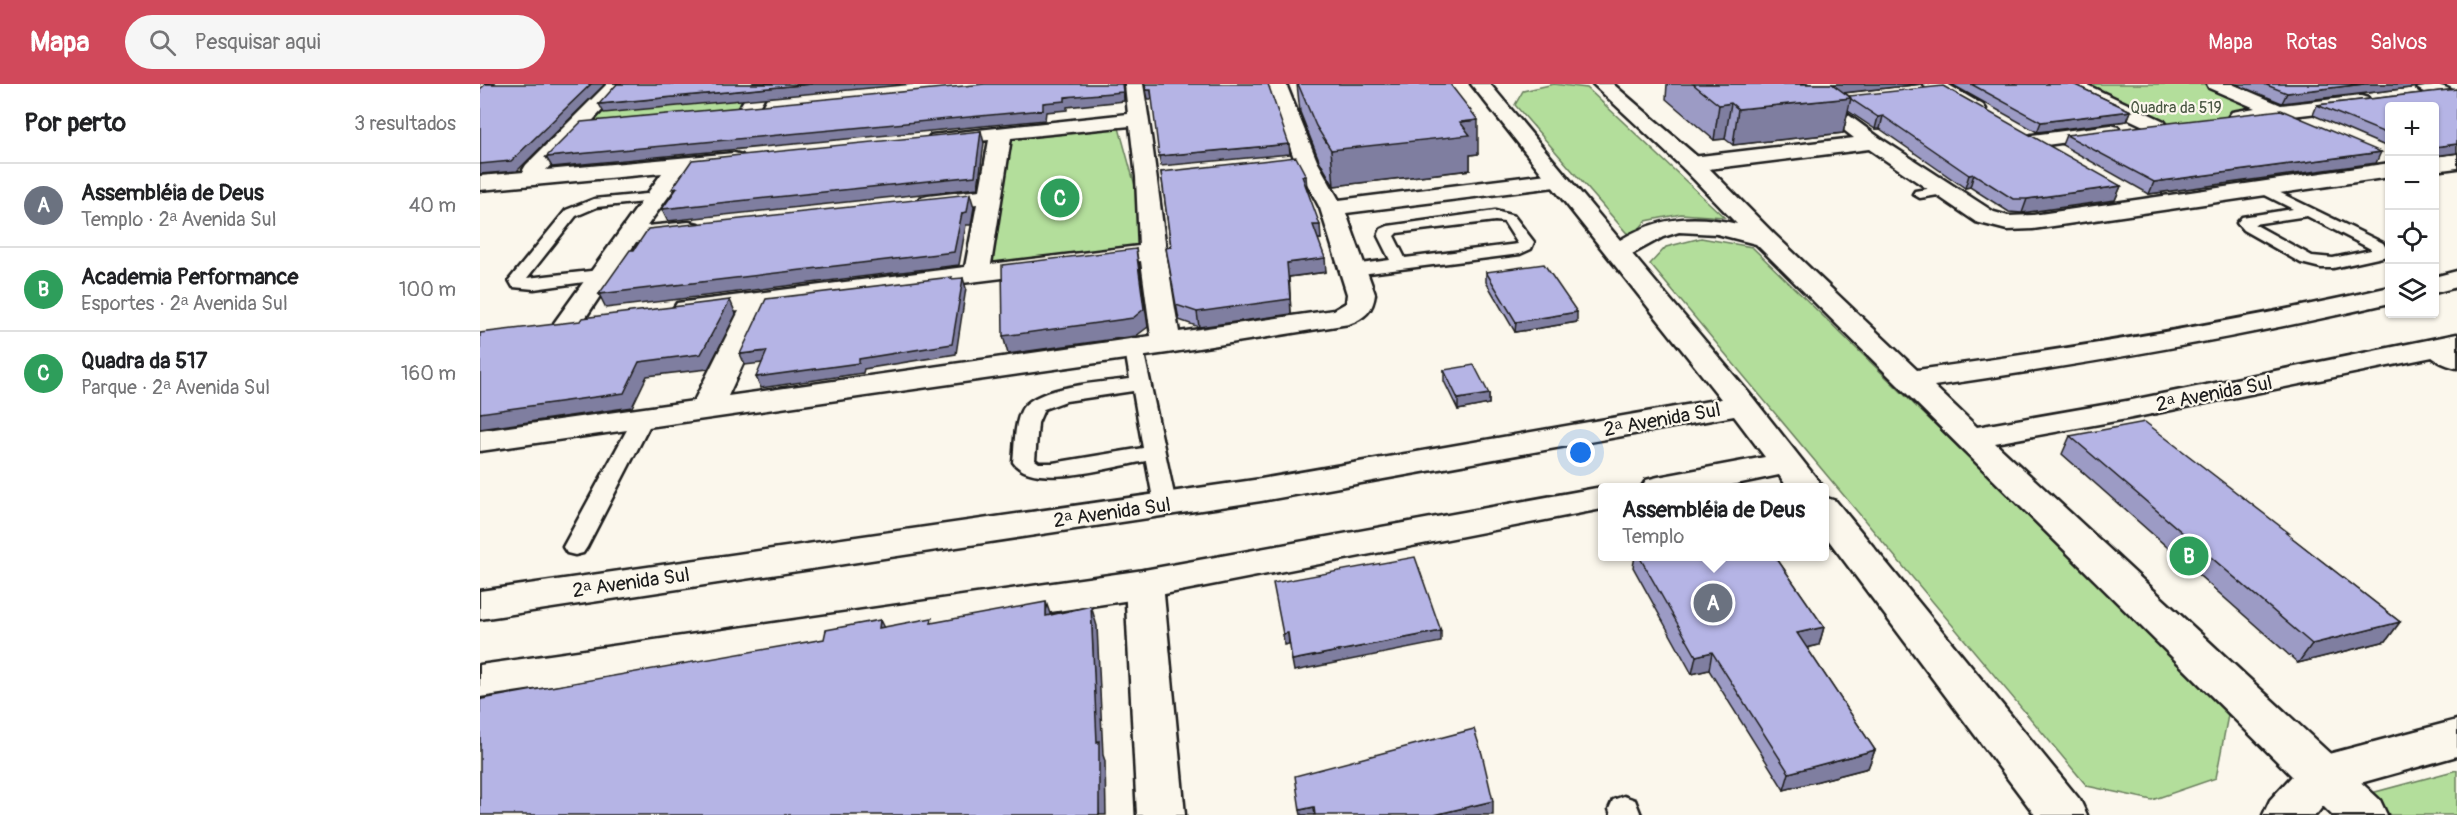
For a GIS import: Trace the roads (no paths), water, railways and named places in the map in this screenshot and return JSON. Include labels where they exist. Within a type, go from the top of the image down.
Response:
[{"type":"street","points":[[480,87],[485,84]]},
{"type":"street","points":[[526,178],[618,84]]},
{"type":"street","points":[[749,108],[763,84]]},
{"type":"street","points":[[1134,84],[1139,119],[1159,176],[1152,252],[1167,344]]},
{"type":"street","points":[[1600,84],[1692,164],[1765,239],[1970,438],[2363,815]]},
{"type":"street","points":[[1794,84],[1873,142],[1985,217],[2014,224],[2262,188],[2385,161]]},
{"type":"street","points":[[2070,84],[2157,125]]},
{"type":"street","points":[[2216,84],[2313,126]]},
{"type":"street","points":[[1493,89],[1555,180],[1617,252],[1798,475]]},
{"type":"street","points":[[1932,89],[1992,118]]},
{"type":"street","points":[[2415,90],[2450,91]]},
{"type":"street","points":[[480,441],[1167,344],[1346,316],[1360,305],[1361,294],[1332,208],[1295,162],[1285,97]]},
{"type":"street","points":[[2224,118],[2384,99]]},
{"type":"street","points":[[1821,103],[1843,100]]},
{"type":"street","points":[[727,110],[773,105]]},
{"type":"street","points":[[921,141],[1139,119]]},
{"type":"street","points":[[579,124],[613,121]]},
{"type":"street","points":[[2032,141],[2180,123]]},
{"type":"street","points":[[2012,129],[2063,158]]},
{"type":"street","points":[[977,272],[1001,133]]},
{"type":"street","points":[[1692,164],[1873,142]]},
{"type":"street","points":[[480,183],[749,158]]},
{"type":"street","points":[[2439,163],[2457,161]]},
{"type":"street","points":[[604,319],[557,324],[600,276],[680,165]]},
{"type":"street","points":[[1332,208],[1555,180]]},
{"type":"street","points":[[2114,187],[2145,204]]},
{"type":"street","points":[[907,205],[989,196]]},
{"type":"street","points":[[628,235],[710,226]]},
{"type":"street","points":[[1617,252],[1667,227],[1712,226],[1765,239]]},
{"type":"street","points":[[663,312],[1152,252]]},
{"type":"street","points":[[2439,284],[2457,279]]},
{"type":"street","points":[[1912,380],[2174,341],[2306,315],[2385,296]]},
{"type":"street","points":[[706,409],[758,301]]},
{"type":"street","name":"2ᵃ Avenida Sul","points":[[1970,438],[2451,350]]},
{"type":"street","name":"2ᵃ Avenida Sul","points":[[480,604],[1261,490],[1742,405]]},
{"type":"street","points":[[1712,483],[1798,475]]},
{"type":"street","points":[[480,681],[1144,584],[1598,499]]},
{"type":"street","points":[[1829,515],[2063,815]]},
{"type":"street","points":[[1144,584],[1161,815]]},
{"type":"street","points":[[2288,815],[2321,775],[2457,738]]},
{"type":"lane","points":[[2262,188],[2377,246],[2381,253],[2333,263],[2307,260],[2248,227],[2245,223],[2247,220],[2306,212]]},
{"type":"lane","points":[[1920,194],[1945,190]]},
{"type":"lane","points":[[600,276],[534,284],[519,283],[517,280],[571,213],[594,203],[657,197]]},
{"type":"lane","points":[[1353,270],[1520,249],[1525,246],[1526,242],[1509,219],[1496,216],[1394,229],[1387,232],[1386,236],[1400,264]]},
{"type":"lane","points":[[1134,348],[1165,504]]},
{"type":"lane","points":[[1141,384],[1054,397],[1037,403],[1031,410],[1024,462],[1028,467],[1038,470],[1053,470],[1155,453]]},
{"type":"lane","points":[[575,547],[644,417]]},
{"type":"place","name":"Quadra da 517","points":[[1060,198]]},
{"type":"place","name":"Academia Performance","points":[[2189,556]]},
{"type":"place","name":"Assembléia de Deus","points":[[1713,603]]},
{"type":"park label","name":"Quadra da 519","points":[[2176,107]]}]
